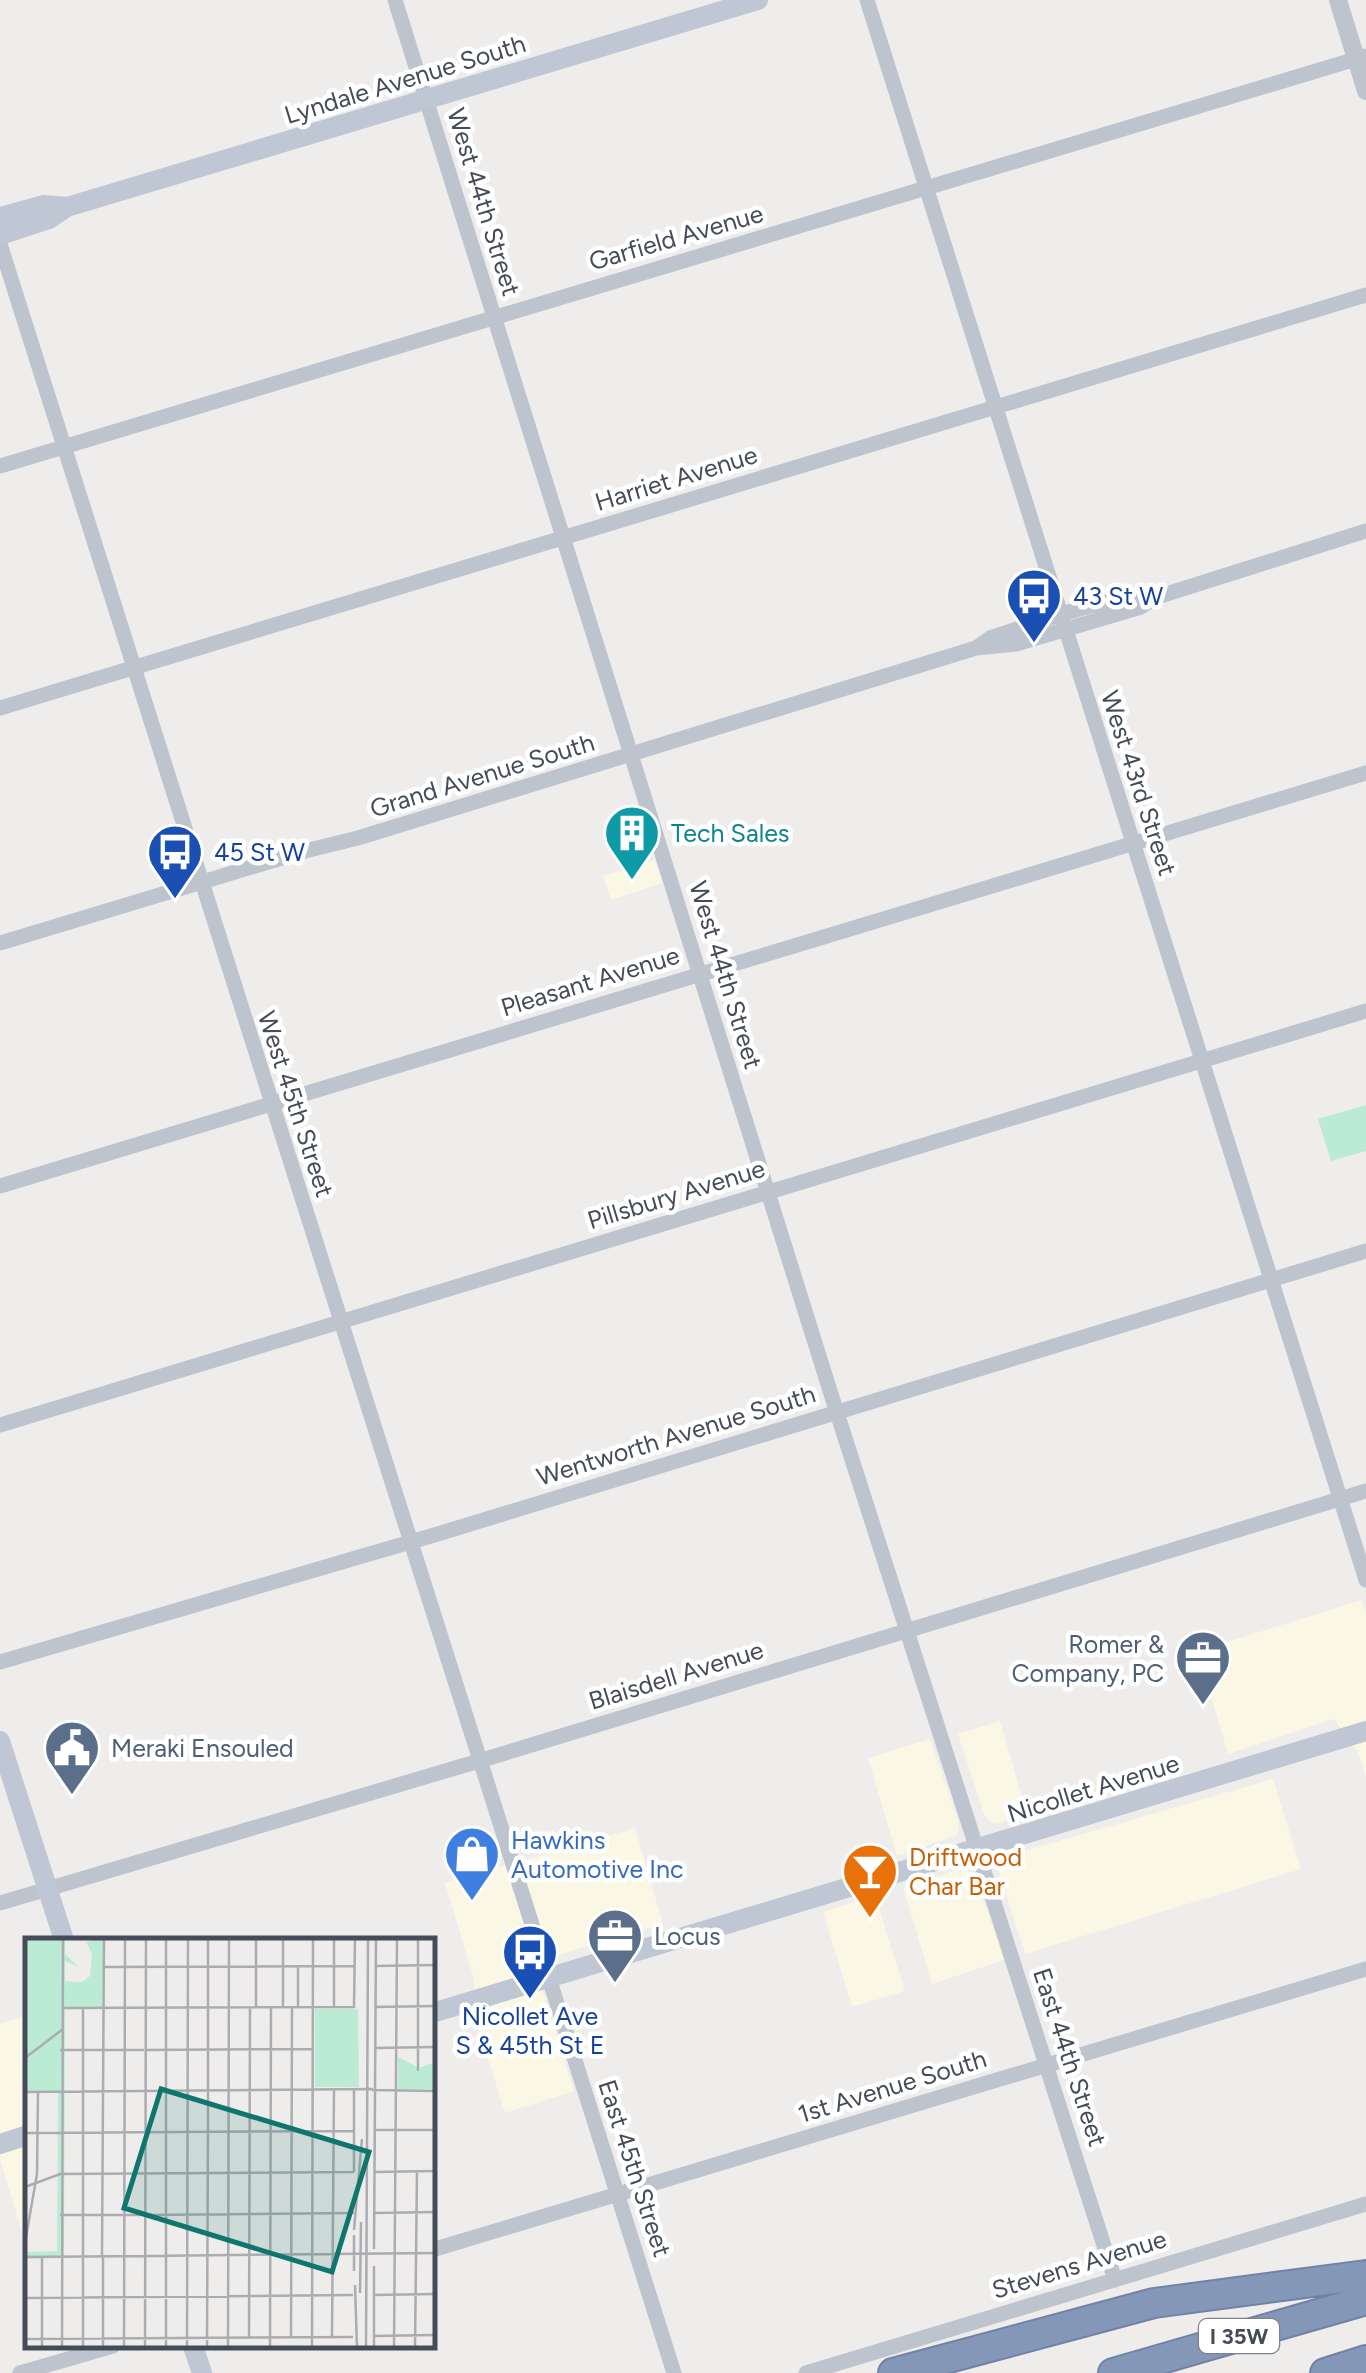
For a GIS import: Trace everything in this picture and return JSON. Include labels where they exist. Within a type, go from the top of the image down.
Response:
[{"type":"highway","points":[[894,2373],[1154,2303],[1366,2275]]},
{"type":"highway","name":"I 35W","points":[[1112,2373],[1366,2300]]},
{"type":"highway","points":[[1328,2372],[1366,2360]]},
{"type":"main road","name":"Lyndale Avenue South","points":[[0,217],[44,205],[66,206],[758,0]]},
{"type":"main road","name":"Lyndale Avenue South","points":[[0,235],[49,220],[66,206]]},
{"type":"main road","name":"Nicollet Avenue","points":[[435,2012],[1366,1731]]},
{"type":"main road","points":[[0,1741],[63,1938]]},
{"type":"main road","points":[[0,2144],[25,2136]]},
{"type":"main road","points":[[194,2348],[202,2373]]},
{"type":"street","name":"West 44th Street","points":[[396,0],[630,756],[978,1850]]},
{"type":"street","name":"West 43rd Street","points":[[867,0],[1366,1580]]},
{"type":"street","points":[[1338,0],[1361,58],[1366,91]]},
{"type":"street","name":"Garfield Avenue","points":[[0,466],[1361,58]]},
{"type":"street","name":"West 45th Street","points":[[0,244],[548,1978]]},
{"type":"street","name":"Harriet Avenue","points":[[0,708],[1366,294]]},
{"type":"street","name":"Grand Avenue South","points":[[0,944],[976,648],[1016,644],[1063,623],[1141,607],[1157,597],[1366,531]]},
{"type":"street","name":"Pleasant Avenue","points":[[0,1186],[1366,772]]},
{"type":"street","name":"Pillsbury Avenue","points":[[0,1425],[1366,1011]]},
{"type":"street","name":"Wentworth Avenue South","points":[[0,1662],[410,1542],[1366,1250]]},
{"type":"street","name":"Blaisdell Avenue","points":[[0,1902],[478,1762],[1366,1491]]},
{"type":"street","name":"East 44th Street","points":[[978,1850],[1115,2280]]},
{"type":"street","name":"1st Avenue South","points":[[435,2249],[1366,1969]]},
{"type":"street","name":"East 45th Street","points":[[548,1978],[674,2373]]},
{"type":"street","name":"Stevens Avenue","points":[[806,2373],[1366,2204]]},
{"type":"street","points":[[20,2373],[106,2348]]},
{"type":"shaded area","points":[[655,860],[662,883],[611,900],[603,876]]},
{"type":"shaded area","points":[[1362,1600],[1366,1615],[1366,1778],[1359,1754],[1334,1719],[1228,1754],[1198,1651]]},
{"type":"shaded area","points":[[1000,1721],[1027,1814],[994,1824],[985,1817],[958,1734]]},
{"type":"shaded area","points":[[930,1739],[959,1824],[957,1835],[897,1856],[868,1758]]},
{"type":"shaded area","points":[[1273,1779],[1301,1869],[1025,1954],[997,1866],[1000,1858]]},
{"type":"shaded area","points":[[635,1828],[663,1924],[534,1962],[574,2091],[505,2113],[475,2017],[474,1980],[445,1883]]},
{"type":"shaded area","points":[[963,1868],[975,1874],[1004,1960],[932,1984],[903,1887]]},
{"type":"shaded area","points":[[875,1896],[905,1991],[852,2007],[823,1912]]},
{"type":"shaded area","points":[[25,2017],[25,2241],[0,2160],[0,2024]]},
{"type":"green space","points":[[1366,1105],[1366,1151],[1331,1161],[1318,1119]]},
{"type":"place","name":"43 St W","points":[[1034,645]]},
{"type":"place","name":"Tech Sales","points":[[632,882]]},
{"type":"place","name":"45 St W","points":[[175,901]]},
{"type":"place","name":"Romer & Company, PC","points":[[1203,1707]]},
{"type":"place","name":"Meraki Ensouled","points":[[72,1797]]},
{"type":"place","name":"Hawkins Automotive Inc","points":[[472,1903]]},
{"type":"place","name":"Driftwood Char Bar","points":[[870,1920]]},
{"type":"place","name":"Locus","points":[[615,1985]]},
{"type":"place","name":"Nicollet Ave S & 45th St E","points":[[530,2001]]}]
